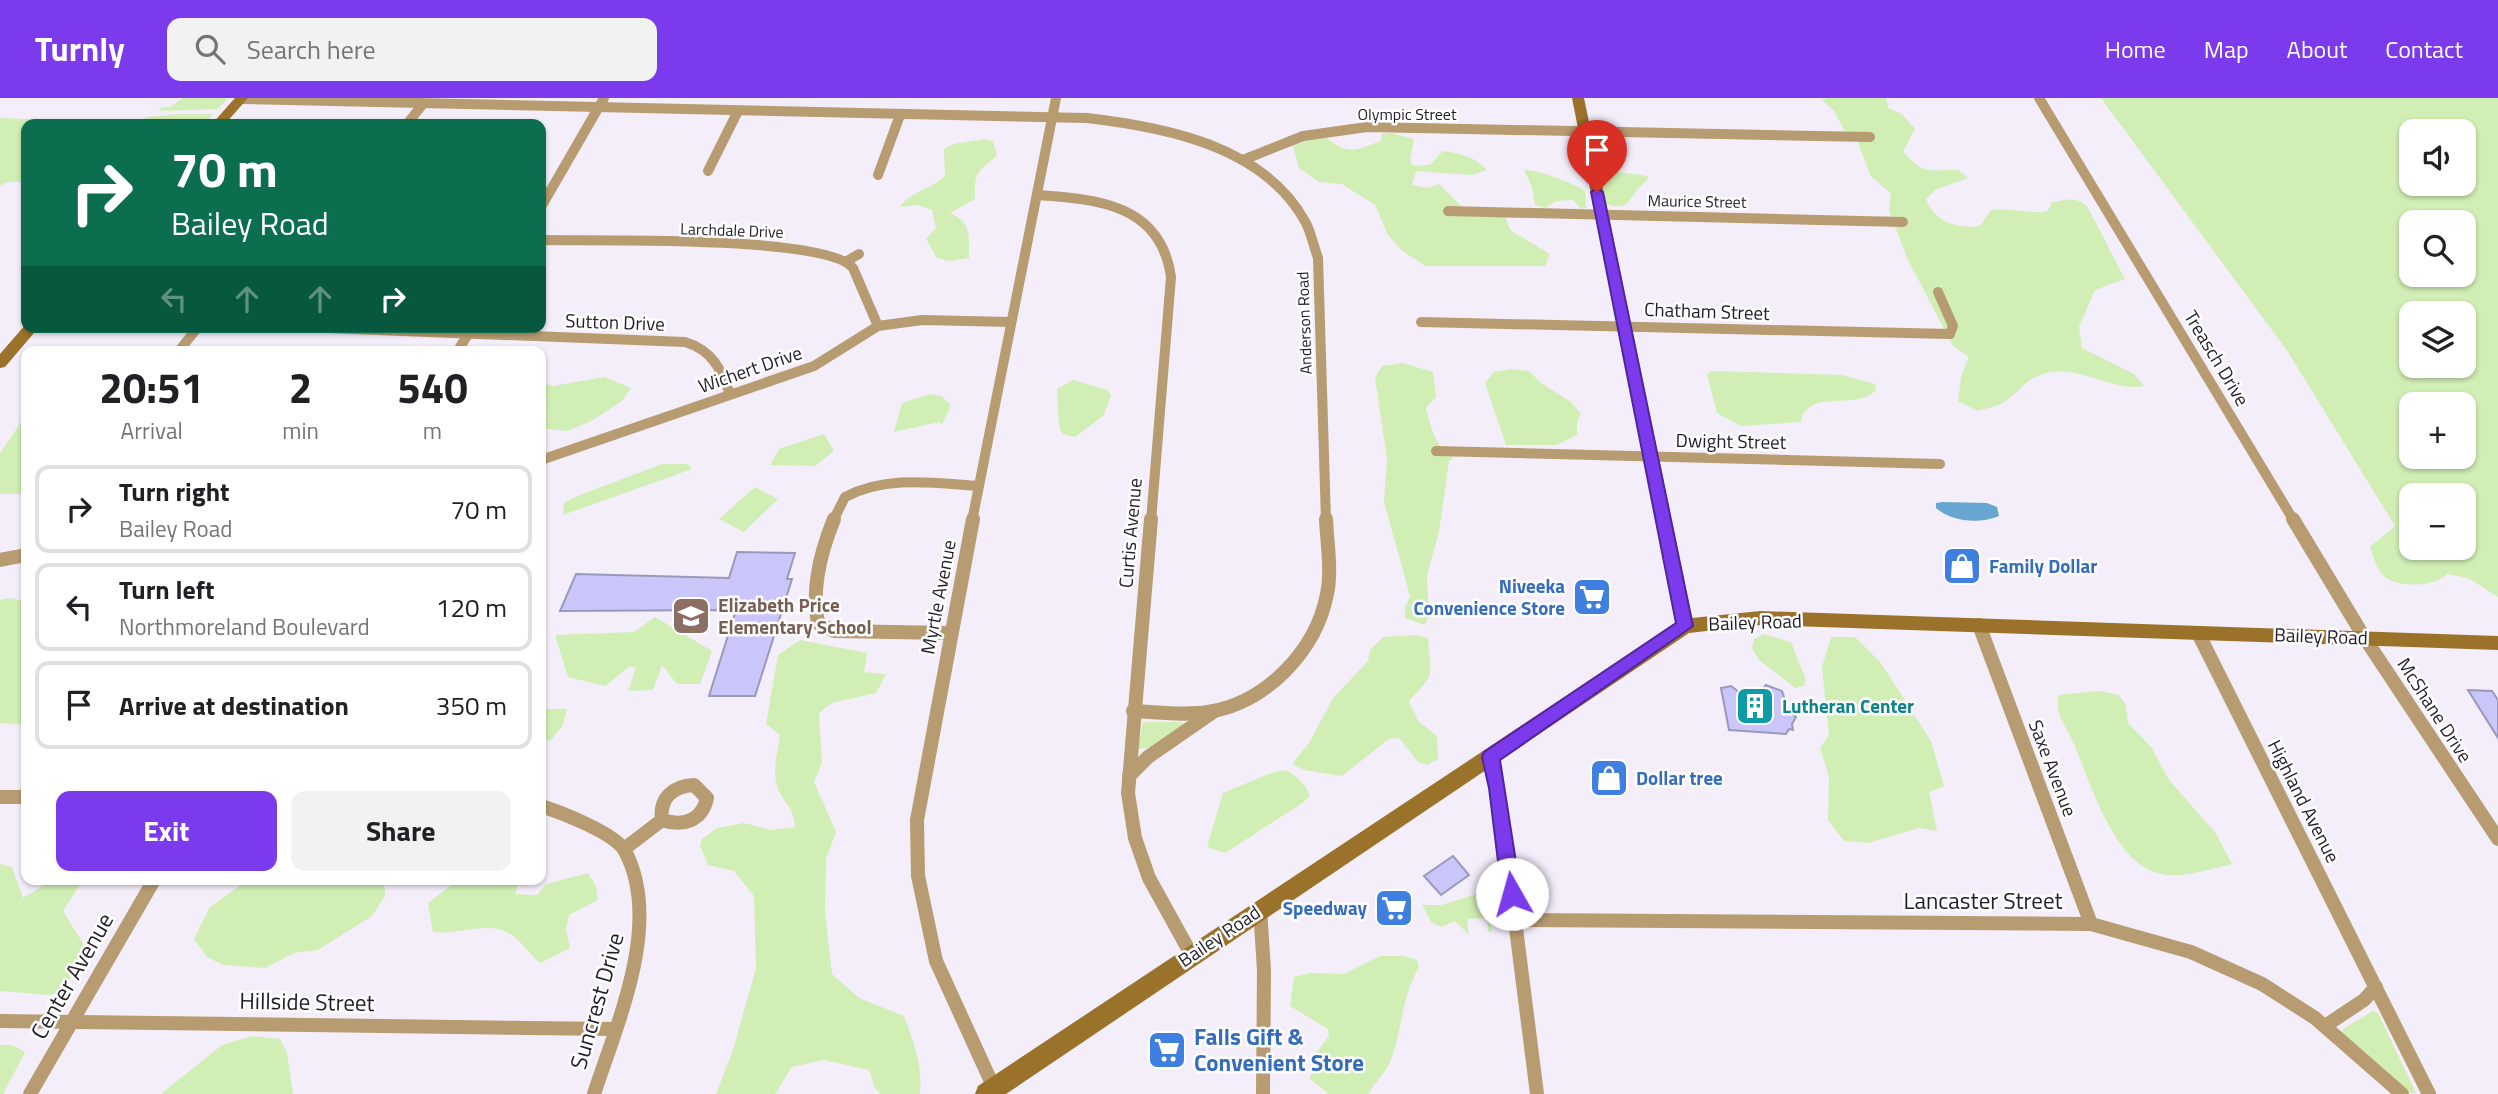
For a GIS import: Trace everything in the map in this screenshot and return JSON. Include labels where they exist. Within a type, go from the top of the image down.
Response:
[{"type":"street","points":[[546,198],[604,98]]},
{"type":"street","name":"Myrtle Avenue","points":[[991,1092],[936,961],[918,876],[917,820],[920,789],[950,633],[1056,98]]},
{"type":"street","points":[[1578,98],[1685,626]]},
{"type":"street","name":"Treasch Drive","points":[[2039,98],[2364,637]]},
{"type":"street","points":[[223,119],[241,99]]},
{"type":"street","name":"Anderson Road","points":[[241,99],[1110,120],[1159,128],[1194,138],[1243,160],[1291,201],[1307,227],[1317,253],[1328,591],[1316,633],[1297,660],[1254,692],[1213,712],[1149,757],[1129,776]]},
{"type":"street","points":[[411,119],[422,104]]},
{"type":"street","points":[[708,172],[738,111]]},
{"type":"street","points":[[878,175],[900,115]]},
{"type":"street","name":"Olympic Street","points":[[1243,160],[1288,141],[1351,127],[1870,137]]},
{"type":"street","name":"Curtis Avenue","points":[[1037,195],[1088,199],[1128,212],[1157,234],[1170,263],[1133,711],[1129,776],[1130,825],[1143,870],[1191,954]]},
{"type":"street","name":"Maurice Street","points":[[1448,211],[1903,222]]},
{"type":"street","name":"Larchdale Drive","points":[[546,240],[787,247],[834,255],[847,261]]},
{"type":"street","points":[[859,254],[847,261],[878,326]]},
{"type":"street","name":"Chatham Street","points":[[1421,322],[1950,334],[1953,326],[1938,292]]},
{"type":"street","name":"Wichert Drive","points":[[546,458],[814,366],[878,326],[922,320],[1011,322]]},
{"type":"street","points":[[0,363],[27,333]]},
{"type":"street","name":"Sutton Drive","points":[[504,333],[694,344],[713,357],[730,394]]},
{"type":"street","name":"Dwight Street","points":[[1436,451],[1940,464]]},
{"type":"street","points":[[950,633],[834,631],[818,623],[814,596],[831,531],[845,497],[875,485],[979,486]]},
{"type":"street","points":[[0,560],[21,556]]},
{"type":"street","name":"Bailey Road","points":[[991,1092],[1191,954],[1685,626],[1760,618],[2498,643]]},
{"type":"street","name":"Saxe Avenue","points":[[1979,625],[2091,924]]},
{"type":"street","name":"Highland Avenue","points":[[2198,633],[2429,1094]]},
{"type":"street","name":"McShane Drive","points":[[2364,637],[2498,839]]},
{"type":"street","name":"Anderson Road","points":[[1133,711],[1213,712]]},
{"type":"street","points":[[1490,757],[1498,788],[1537,1094]]},
{"type":"street","points":[[0,797],[21,797]]},
{"type":"street","points":[[546,808],[573,816],[624,849],[662,820]]},
{"type":"street","name":"Suncrest Drive","points":[[594,1094],[635,965],[641,928],[638,892],[624,849]]},
{"type":"street","name":"Center Avenue","points":[[30,1094],[150,885]]},
{"type":"street","points":[[1260,909],[1264,970],[1263,1094]]},
{"type":"street","name":"Lancaster Street","points":[[1515,920],[2091,924],[2199,954],[2262,984],[2325,1026],[2402,1094]]},
{"type":"street","points":[[2325,1026],[2364,1000],[2376,987]]},
{"type":"street","name":"Hillside Street","points":[[0,1021],[613,1029]]},
{"type":"green space","points":[[182,98],[228,98],[218,109],[158,111],[162,107],[171,107]]},
{"type":"green space","points":[[1886,98],[1888,108],[1902,114],[1915,129],[1903,152],[1911,160],[1928,170],[1958,170],[1968,178],[1935,190],[1926,199],[1935,213],[1955,225],[1980,226],[1991,210],[2048,211],[2052,202],[2066,200],[2079,201],[2087,206],[2125,279],[2095,290],[2079,327],[2082,348],[2134,374],[2144,386],[2131,387],[2069,372],[2056,372],[2036,376],[2009,399],[1995,406],[1978,411],[1958,401],[1961,377],[1969,357],[1953,346],[1907,258],[1889,210],[1891,194],[1870,175],[1856,137],[1847,136],[1834,111],[1822,100]]},
{"type":"green space","points":[[2101,98],[2498,98],[2498,597],[2468,578],[2447,574],[2426,584],[2399,583],[2385,577],[2377,567],[2370,547],[2395,526],[2288,352]]},
{"type":"green space","points":[[213,114],[208,119],[144,119]]},
{"type":"green space","points":[[0,118],[28,119],[21,119],[21,182],[7,182],[0,186]]},
{"type":"green space","points":[[1391,133],[1414,139],[1410,160],[1413,166],[1430,165],[1443,151],[1467,156],[1482,165],[1487,170],[1471,175],[1416,171],[1412,185],[1428,188],[1439,184],[1471,216],[1505,215],[1510,230],[1550,254],[1545,266],[1425,266],[1400,249],[1388,235],[1375,205],[1342,184],[1319,182],[1299,168],[1293,146],[1310,139],[1326,138],[1341,147],[1353,150],[1381,141],[1381,134]]},
{"type":"green space","points":[[985,139],[993,141],[997,156],[978,174],[975,199],[950,213],[966,226],[969,258],[949,261],[937,258],[926,239],[936,228],[932,210],[918,205],[899,207],[910,197],[945,176],[944,149],[953,144]]},
{"type":"green space","points":[[1524,170],[1555,177],[1585,191],[1586,208],[1581,209],[1573,200],[1556,201],[1546,208],[1535,205],[1532,187]]},
{"type":"green space","points":[[1601,172],[1648,176],[1647,181],[1624,205],[1605,204]]},
{"type":"green space","points":[[1403,363],[1433,372],[1436,397],[1426,408],[1438,443],[1454,458],[1449,461],[1439,532],[1427,575],[1429,616],[1425,625],[1405,618],[1405,607],[1410,596],[1384,502],[1387,459],[1375,378],[1382,366]]},
{"type":"green space","points":[[1511,369],[1529,371],[1541,383],[1571,402],[1581,414],[1577,421],[1577,435],[1557,445],[1506,445],[1485,383],[1494,372]]},
{"type":"green space","points":[[1711,371],[1842,375],[1875,384],[1876,390],[1856,399],[1812,405],[1805,411],[1801,422],[1741,426],[1717,413],[1707,375]]},
{"type":"green space","points":[[604,377],[631,388],[621,402],[591,421],[568,431],[546,429],[546,384],[553,386]]},
{"type":"green space","points":[[1073,380],[1108,390],[1111,396],[1103,416],[1075,437],[1063,434],[1059,427],[1057,389]]},
{"type":"green space","points":[[930,394],[941,396],[951,405],[942,425],[939,422],[894,432],[902,403]]},
{"type":"green space","points":[[21,422],[21,494],[0,494],[0,453]]},
{"type":"green space","points":[[824,434],[834,451],[815,466],[770,465],[779,449]]},
{"type":"green space","points":[[662,464],[688,464],[692,469],[563,515],[564,503],[575,497]]},
{"type":"green space","points":[[755,487],[778,499],[744,532],[719,519]]},
{"type":"green space","points":[[0,600],[21,600],[21,725],[0,723]]},
{"type":"green space","points":[[655,617],[712,651],[700,684],[677,684],[662,665],[653,690],[628,691],[636,667],[629,667],[605,686],[568,677],[555,635],[634,632]]},
{"type":"green space","points":[[1764,634],[1791,642],[1806,680],[1804,686],[1795,688],[1759,660],[1752,648],[1754,639]]},
{"type":"green space","points":[[1416,635],[1428,638],[1430,674],[1409,701],[1418,721],[1437,736],[1438,759],[1427,765],[1418,762],[1399,738],[1389,739],[1342,776],[1304,770],[1292,764],[1309,743],[1333,698],[1368,661],[1370,650],[1383,637]]},
{"type":"green space","points":[[1831,637],[1855,637],[1881,663],[1931,741],[1944,786],[1929,792],[1937,831],[1919,828],[1868,843],[1844,841],[1828,820],[1829,777],[1820,748],[1829,735],[1822,667]]},
{"type":"green space","points":[[800,640],[867,653],[864,672],[886,674],[876,693],[832,703],[819,713],[822,763],[814,782],[836,832],[826,859],[825,911],[832,974],[859,998],[904,1016],[919,1064],[920,1094],[881,1094],[875,1088],[869,1070],[823,1060],[792,1067],[775,1094],[716,1094],[733,1050],[756,968],[754,896],[734,871],[708,865],[700,846],[702,839],[717,828],[744,823],[771,830],[795,827],[792,813],[779,792],[776,780],[775,767],[780,735],[766,724],[778,655]]},
{"type":"green space","points":[[2099,691],[2119,695],[2126,705],[2128,723],[2151,747],[2169,780],[2215,832],[2232,864],[2194,873],[2166,875],[2141,865],[2128,853],[2105,818],[2058,709],[2058,695]]},
{"type":"green space","points":[[546,709],[567,709],[563,725],[550,741],[546,740]]},
{"type":"green space","points":[[1143,722],[1178,722],[1183,723],[1183,727],[1148,748],[1138,749]]},
{"type":"green space","points":[[1286,770],[1308,791],[1310,795],[1304,802],[1225,853],[1207,847],[1223,793],[1271,773]]},
{"type":"green space","points":[[0,864],[12,867],[23,898],[44,885],[80,885],[63,911],[84,945],[65,992],[49,995],[0,991]]},
{"type":"green space","points":[[588,873],[596,886],[598,900],[569,915],[566,929],[570,948],[540,963],[513,936],[500,930],[482,928],[433,932],[428,903],[451,885],[518,885],[515,894],[537,895],[546,884]]},
{"type":"green space","points":[[241,885],[384,885],[385,896],[372,916],[318,950],[294,953],[265,968],[223,965],[207,957],[194,939],[210,907]]},
{"type":"green space","points":[[1487,891],[1492,932],[1488,932],[1487,918],[1467,919],[1469,935],[1455,921],[1441,927],[1431,922],[1422,905],[1441,905]]},
{"type":"green space","points":[[1380,956],[1404,956],[1417,960],[1419,967],[1405,1001],[1392,1057],[1368,1094],[1329,1094],[1310,1079],[1316,1053],[1329,1036],[1328,1029],[1290,1006],[1294,977],[1310,973],[1344,974]]},
{"type":"green space","points":[[2373,1011],[2378,1013],[2416,1093],[2411,1093],[2342,1033],[2343,1029]]},
{"type":"green space","points":[[252,1036],[280,1039],[287,1053],[293,1094],[161,1094],[222,1045]]},
{"type":"green space","points":[[0,1045],[12,1045],[25,1052],[3,1094],[0,1094]]},
{"type":"water","points":[[1936,503],[1987,503],[1997,507],[1999,516],[1975,521],[1958,519],[1936,508]]},
{"type":"building","name":"Elizabeth Price Elementary School","points":[[737,552],[795,553],[787,579],[792,579],[755,696],[709,696],[736,610],[560,611],[576,574],[729,578]]},
{"type":"building","name":"Lutheran Center","points":[[1766,685],[1782,691],[1788,709],[1796,717],[1792,724],[1793,730],[1789,729],[1786,734],[1729,730],[1721,688],[1731,686],[1743,695],[1757,696]]},
{"type":"building","points":[[2468,690],[2492,691],[2498,700],[2498,738]]},
{"type":"building","points":[[1453,856],[1469,875],[1441,895],[1424,876]]},
{"type":"place","name":"Family Dollar","points":[[1962,566]]},
{"type":"place","name":"Niveeka Convenience Store","points":[[1592,597]]},
{"type":"place","name":"Elizabeth Price Elementary School","points":[[691,616]]},
{"type":"place","name":"Lutheran Center","points":[[1755,706]]},
{"type":"place","name":"Dollar tree","points":[[1609,778]]},
{"type":"place","name":"Speedway","points":[[1394,908]]},
{"type":"place","name":"Falls Gift & Convenient Store","points":[[1167,1050]]},
{"type":"route","points":[[1512,894],[1498,788],[1490,757],[1685,626],[1597,192]]}]
